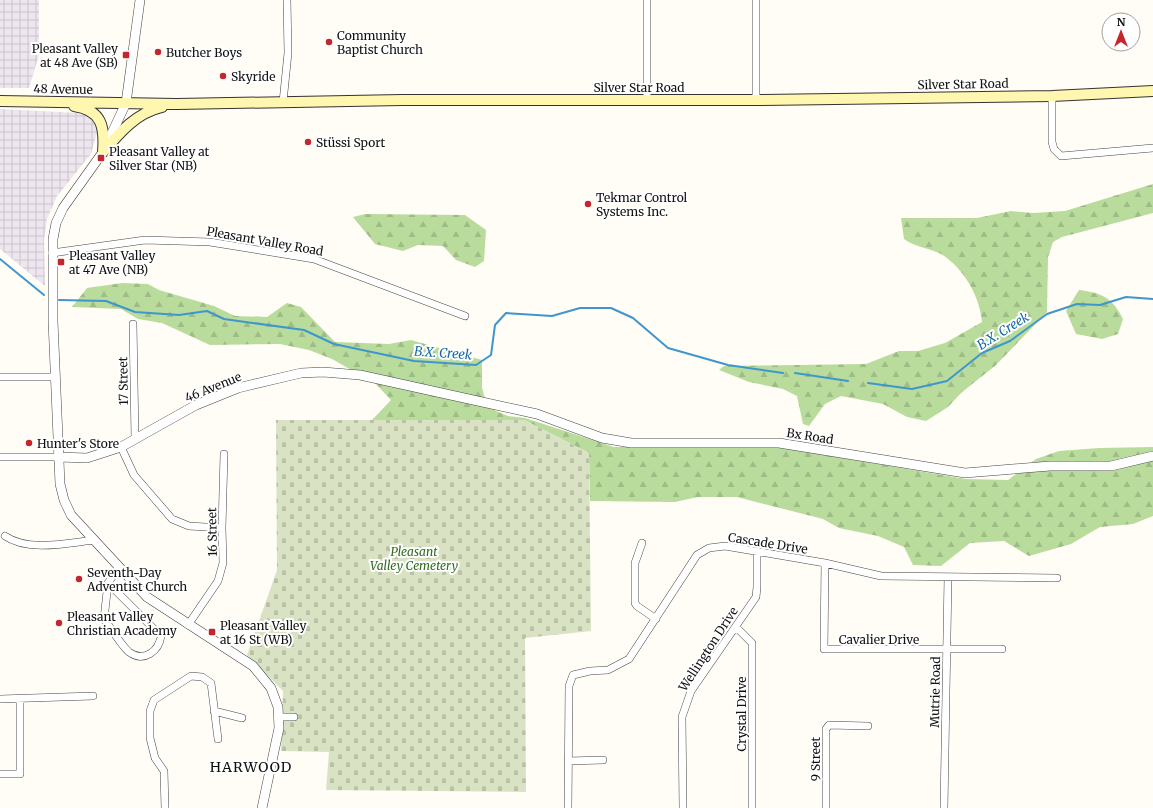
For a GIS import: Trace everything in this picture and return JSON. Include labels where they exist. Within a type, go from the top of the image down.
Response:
[{"type":"main road","name":"Silver Star Road","points":[[126,103],[177,104],[283,102],[756,100],[1052,96],[1153,91]]},
{"type":"main road","name":"48 Avenue","points":[[0,100],[126,103]]},
{"type":"main road","points":[[50,102],[82,107],[96,115],[102,123],[105,133],[103,152]]},
{"type":"main road","points":[[103,152],[119,133],[143,113],[152,109],[177,104]]},
{"type":"street","points":[[140,0],[126,103],[103,152],[63,208],[56,223],[52,253],[54,377],[60,484],[64,500],[71,515],[147,597],[252,666],[271,688],[278,707],[279,728],[262,808]]},
{"type":"street","points":[[283,102],[288,53],[287,0]]},
{"type":"street","points":[[647,0],[647,100]]},
{"type":"street","points":[[756,0],[756,100]]},
{"type":"street","points":[[1052,96],[1052,142],[1054,149],[1060,156],[1153,148]]},
{"type":"street","name":"Pleasant Valley Road","points":[[52,253],[145,240],[210,242],[314,259],[465,316]]},
{"type":"street","name":"17 Street","points":[[133,324],[135,438]]},
{"type":"street","name":"46 Avenue","points":[[0,457],[87,458],[121,447],[196,406],[238,388],[301,373],[323,372],[360,375],[467,398]]},
{"type":"street","points":[[0,377],[54,377]]},
{"type":"street","name":"Bx Road","points":[[467,398],[537,414],[602,438],[631,443],[779,443],[965,474],[1050,466],[1111,466],[1153,456]]},
{"type":"street","points":[[121,447],[134,475],[172,519],[189,526],[222,528]]},
{"type":"street","name":"16 Street","points":[[188,625],[218,581],[224,563],[222,528],[224,454]]},
{"type":"street","points":[[6,536],[14,542],[27,545],[94,540]]},
{"type":"street","points":[[642,543],[635,563],[635,603],[656,619]]},
{"type":"street","name":"Cascade Drive","points":[[568,808],[569,686],[573,675],[590,671],[608,670],[629,659],[697,555],[709,548],[725,546],[825,563],[882,576],[1057,578]]},
{"type":"street","name":"Wellington Drive","points":[[683,808],[682,717],[691,691],[756,598],[758,587],[757,552]]},
{"type":"street","name":"Cavalier Drive","points":[[825,563],[824,649],[947,650]]},
{"type":"street","points":[[108,583],[161,636],[160,645],[151,654],[141,656],[130,652],[104,619],[108,583],[118,567]]},
{"type":"street","name":"Mutrie Road","points":[[944,808],[948,577]]},
{"type":"street","name":"Crystal Drive","points":[[736,627],[752,643],[752,808]]},
{"type":"street","points":[[947,650],[1002,649]]},
{"type":"street","points":[[165,808],[164,771],[155,758],[150,738],[150,711],[154,700],[191,676],[202,677],[211,684],[218,740]]},
{"type":"street","points":[[0,699],[93,696]]},
{"type":"street","points":[[0,774],[20,774],[20,699]]},
{"type":"street","points":[[214,711],[242,718]]},
{"type":"street","points":[[279,717],[294,717]]},
{"type":"street","name":"9 Street","points":[[826,808],[826,729],[829,725],[868,726]]},
{"type":"street","points":[[568,761],[603,760]]},
{"type":"shaded area","points":[[0,0],[39,0],[39,55],[29,88],[0,88]]},
{"type":"shaded area","points":[[0,109],[79,113],[90,116],[98,129],[91,154],[57,196],[47,219],[44,240],[45,286],[0,249]]},
{"type":"green space","points":[[1153,184],[1153,213],[1062,237],[1053,242],[1048,257],[1047,312],[996,365],[961,393],[948,407],[926,421],[907,417],[883,404],[841,396],[825,404],[809,426],[803,424],[797,396],[783,389],[749,382],[719,370],[724,366],[866,364],[899,351],[918,351],[945,343],[982,322],[978,303],[964,275],[941,254],[913,244],[904,239],[901,218],[977,218],[1011,211],[1033,213],[1065,211]]},
{"type":"green space","points":[[365,214],[465,215],[486,230],[484,261],[475,267],[456,260],[443,246],[418,245],[403,251],[375,244],[353,217]]},
{"type":"green space","points":[[122,283],[148,284],[159,290],[214,306],[235,316],[267,317],[287,303],[301,307],[335,342],[389,344],[411,340],[482,360],[482,388],[486,402],[496,411],[508,416],[525,418],[614,447],[778,447],[966,479],[1008,480],[1036,459],[1059,451],[1099,448],[1153,447],[1153,516],[1133,524],[1100,527],[1071,544],[1029,556],[1004,541],[970,543],[941,566],[913,565],[904,547],[878,536],[839,528],[823,519],[737,497],[698,497],[675,502],[590,501],[589,453],[524,420],[372,420],[391,400],[376,384],[332,359],[309,350],[280,344],[210,345],[162,323],[138,319],[121,309],[72,307],[87,288]]},
{"type":"green space","points":[[1079,290],[1106,297],[1115,306],[1123,319],[1118,334],[1102,339],[1076,334],[1066,311]]},
{"type":"green space","name":"Pleasant Valley Cemetery","points":[[276,420],[524,420],[589,453],[591,631],[525,638],[526,792],[326,790],[329,752],[281,751],[283,691],[247,655],[277,570]]},
{"type":"waterway","name":"B.X. Creek","points":[[0,259],[44,295]]},
{"type":"waterway","name":"B.X. Creek","points":[[868,383],[912,389],[947,381],[982,353],[1010,341],[1047,314],[1077,304],[1100,305],[1126,297],[1153,299]]},
{"type":"waterway","name":"B.X. Creek","points":[[59,300],[106,301],[135,312],[179,315],[207,311],[224,319],[304,330],[334,344],[414,361],[476,365],[491,355],[495,325],[506,313],[552,316],[580,308],[611,308],[633,318],[668,348],[728,365],[783,373]]},
{"type":"waterway","name":"B.X. Creek","points":[[795,373],[848,381]]},
{"type":"place","name":"Community Baptist Church","points":[[329,42]]},
{"type":"place","name":"Butcher Boys","points":[[158,52]]},
{"type":"place","name":"Pleasant Valley at 48 Ave (SB)","points":[[126,55]]},
{"type":"place","name":"Skyride","points":[[223,76]]},
{"type":"place","name":"Stüssi Sport","points":[[308,142]]},
{"type":"place","name":"Pleasant Valley at Silver Star (NB)","points":[[101,158]]},
{"type":"place","name":"Tekmar Control Systems Inc.","points":[[588,204]]},
{"type":"place","name":"Pleasant Valley at 47 Ave (NB)","points":[[61,262]]},
{"type":"place","name":"Hunter's Store","points":[[29,443]]},
{"type":"place","name":"Seventh-Day Adventist Church","points":[[79,579]]},
{"type":"place","name":"Pleasant Valley Christian Academy","points":[[59,623]]},
{"type":"place","name":"Pleasant Valley at 16 St (WB)","points":[[212,632]]},
{"type":"district","name":"HARWOOD","points":[[251,767]]}]
